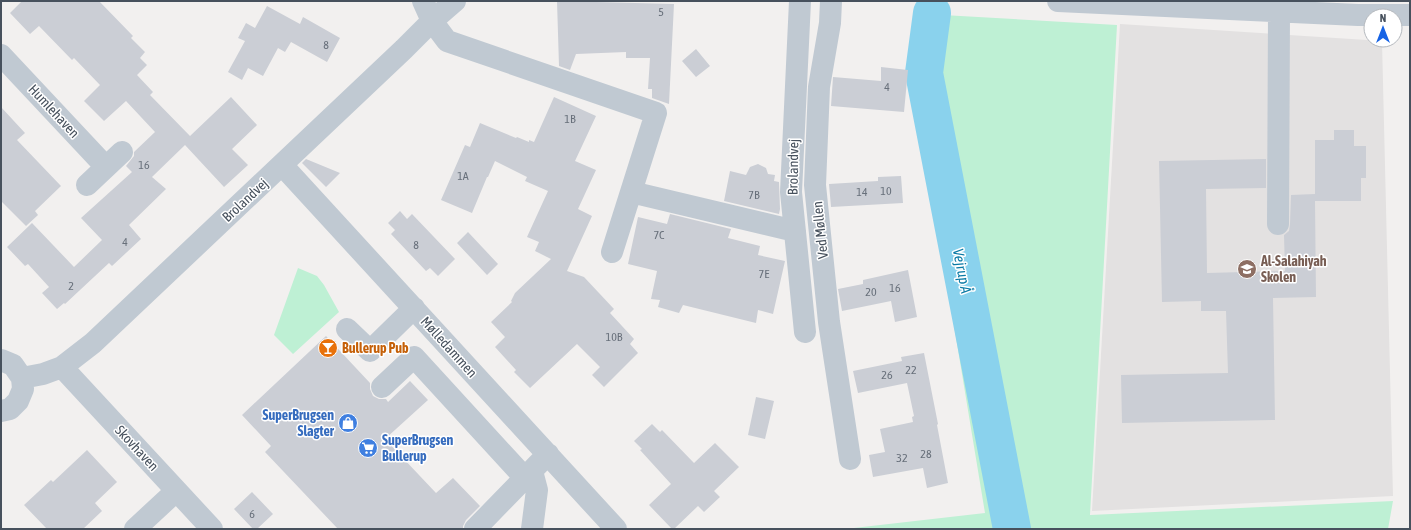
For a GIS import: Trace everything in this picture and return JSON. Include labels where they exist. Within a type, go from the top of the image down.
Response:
[{"type":"street","name":"Brolandvej","points":[[22,378],[44,374],[62,367],[93,343],[404,49],[427,11],[455,1]]},
{"type":"street","name":"Brolandvej","points":[[800,1],[792,192],[805,332]]},
{"type":"street","name":"Ved Møllen","points":[[831,1],[830,23],[819,87],[815,185],[829,322],[850,459]]},
{"type":"street","points":[[1058,1],[1279,12],[1410,15]]},
{"type":"street","points":[[427,11],[447,41],[656,113],[612,252]]},
{"type":"street","points":[[1278,224],[1279,12]]},
{"type":"street","name":"Humlehaven","points":[[1,55],[114,160],[87,185]]},
{"type":"street","name":"Mølledammen","points":[[282,165],[616,529]]},
{"type":"street","points":[[631,192],[795,231]]},
{"type":"street","points":[[347,329],[370,351],[414,308]]},
{"type":"street","points":[[425,369],[448,346]]},
{"type":"street","points":[[382,387],[414,357],[528,474],[537,490],[532,529]]},
{"type":"street","points":[[1,360],[13,364],[22,378],[23,389],[18,401],[10,409],[1,411]]},
{"type":"street","name":"Skovhaven","points":[[62,367],[212,529]]},
{"type":"street","points":[[476,529],[548,454]]},
{"type":"street","points":[[136,529],[176,491]]},
{"type":"shaded area","name":"Al-Salahiyah Skolen","points":[[1120,24],[1363,40],[1363,48],[1382,48],[1393,496],[1092,511]]},
{"type":"green space","points":[[925,14],[1117,25],[1090,515],[1393,501],[1388,529],[845,529],[985,513],[921,126],[922,31]]},
{"type":"green space","points":[[298,268],[317,276],[324,285],[339,312],[293,354],[274,335]]},
{"type":"building","points":[[22,1],[99,1],[133,36],[131,38],[145,52],[140,58],[147,65],[137,75],[153,92],[150,95],[190,136],[231,97],[257,125],[232,149],[248,165],[224,187],[185,145],[152,177],[166,189],[129,225],[141,239],[112,266],[109,263],[65,304],[64,303],[57,309],[42,293],[49,287],[28,264],[25,266],[7,247],[32,223],[74,267],[102,240],[81,218],[132,172],[126,166],[134,156],[134,152],[155,132],[126,101],[104,121],[84,101],[100,85],[74,58],[72,60],[39,26],[30,34],[10,13]]},
{"type":"building","points":[[557,1],[674,4],[669,104],[652,98],[652,89],[648,89],[650,58],[626,58],[626,52],[576,54],[570,70],[559,66]]},
{"type":"building","points":[[267,6],[300,24],[303,17],[340,38],[327,62],[291,42],[285,52],[278,48],[263,76],[248,68],[242,80],[228,72],[245,41],[238,38],[246,23],[255,28]]},
{"type":"building","points":[[696,49],[710,66],[696,77],[682,61]]},
{"type":"building","points":[[881,67],[908,70],[904,112],[831,106],[833,77],[881,81]]},
{"type":"building","points":[[554,97],[596,116],[575,161],[596,170],[578,209],[592,216],[567,271],[584,277],[614,309],[610,313],[634,339],[630,344],[638,353],[604,387],[592,375],[600,367],[577,344],[530,388],[514,372],[516,370],[495,347],[505,337],[491,322],[512,302],[511,301],[515,293],[551,259],[535,251],[539,242],[527,237],[548,191],[525,181],[527,177],[495,161],[472,213],[441,200],[465,145],[470,147],[480,123],[516,138],[534,142]]},
{"type":"building","points":[[1,107],[25,133],[17,140],[61,186],[35,211],[38,215],[26,226],[1,201]]},
{"type":"building","points":[[1334,130],[1354,130],[1354,146],[1366,146],[1366,178],[1361,178],[1361,201],[1315,201],[1316,297],[1273,298],[1275,420],[1122,423],[1121,375],[1228,373],[1226,311],[1201,311],[1201,301],[1162,302],[1159,161],[1266,159],[1266,188],[1206,189],[1207,273],[1285,271],[1284,235],[1289,231],[1291,195],[1315,194],[1315,140],[1334,140]]},
{"type":"building","points":[[306,159],[340,173],[326,187],[302,163]]},
{"type":"building","points":[[758,164],[766,168],[768,174],[775,175],[774,181],[779,182],[779,214],[724,201],[730,171],[746,175],[750,167]]},
{"type":"building","points":[[901,176],[903,203],[831,207],[829,184],[878,181],[878,177]]},
{"type":"building","points":[[400,211],[407,219],[412,214],[455,259],[438,276],[430,268],[426,271],[391,234],[395,230],[388,223]]},
{"type":"building","points":[[670,214],[731,229],[728,238],[760,246],[758,255],[785,261],[773,314],[758,310],[756,323],[683,305],[679,313],[658,307],[660,300],[651,299],[657,271],[628,264],[638,217],[667,224]]},
{"type":"building","points":[[468,232],[498,264],[487,275],[457,243]]},
{"type":"building","points":[[908,270],[917,317],[895,322],[891,301],[842,311],[838,289],[863,284],[863,280]]},
{"type":"building","points":[[326,336],[370,383],[370,389],[373,396],[379,399],[386,399],[388,402],[410,381],[428,400],[385,439],[436,493],[453,478],[480,506],[466,520],[463,529],[338,529],[265,452],[271,446],[242,415]]},
{"type":"building","points":[[924,353],[948,483],[927,488],[923,468],[873,477],[869,455],[885,452],[880,429],[913,422],[912,417],[914,416],[907,383],[858,393],[853,371],[902,361],[901,357]]},
{"type":"building","points":[[756,397],[774,401],[765,439],[748,435]]},
{"type":"building","points":[[652,424],[660,432],[662,430],[694,463],[715,443],[739,467],[714,491],[720,497],[704,512],[698,506],[674,529],[672,529],[649,505],[671,484],[640,450],[642,449],[634,441]]},
{"type":"building","points":[[87,450],[117,482],[95,503],[102,511],[83,529],[47,529],[24,505],[51,480],[53,482]]},
{"type":"building","points":[[252,492],[273,514],[257,529],[253,529],[234,509]]},
{"type":"waterway","name":"Vejrup Å","points":[[932,13],[924,73],[1012,529]]},
{"type":"place","name":"Al-Salahiyah Skolen","points":[[1247,269]]},
{"type":"place","name":"Bullerup Pub","points":[[328,348]]},
{"type":"place","name":"SuperBrugsen Slagter","points":[[348,423]]},
{"type":"place","name":"SuperBrugsen Bullerup","points":[[368,448]]}]
